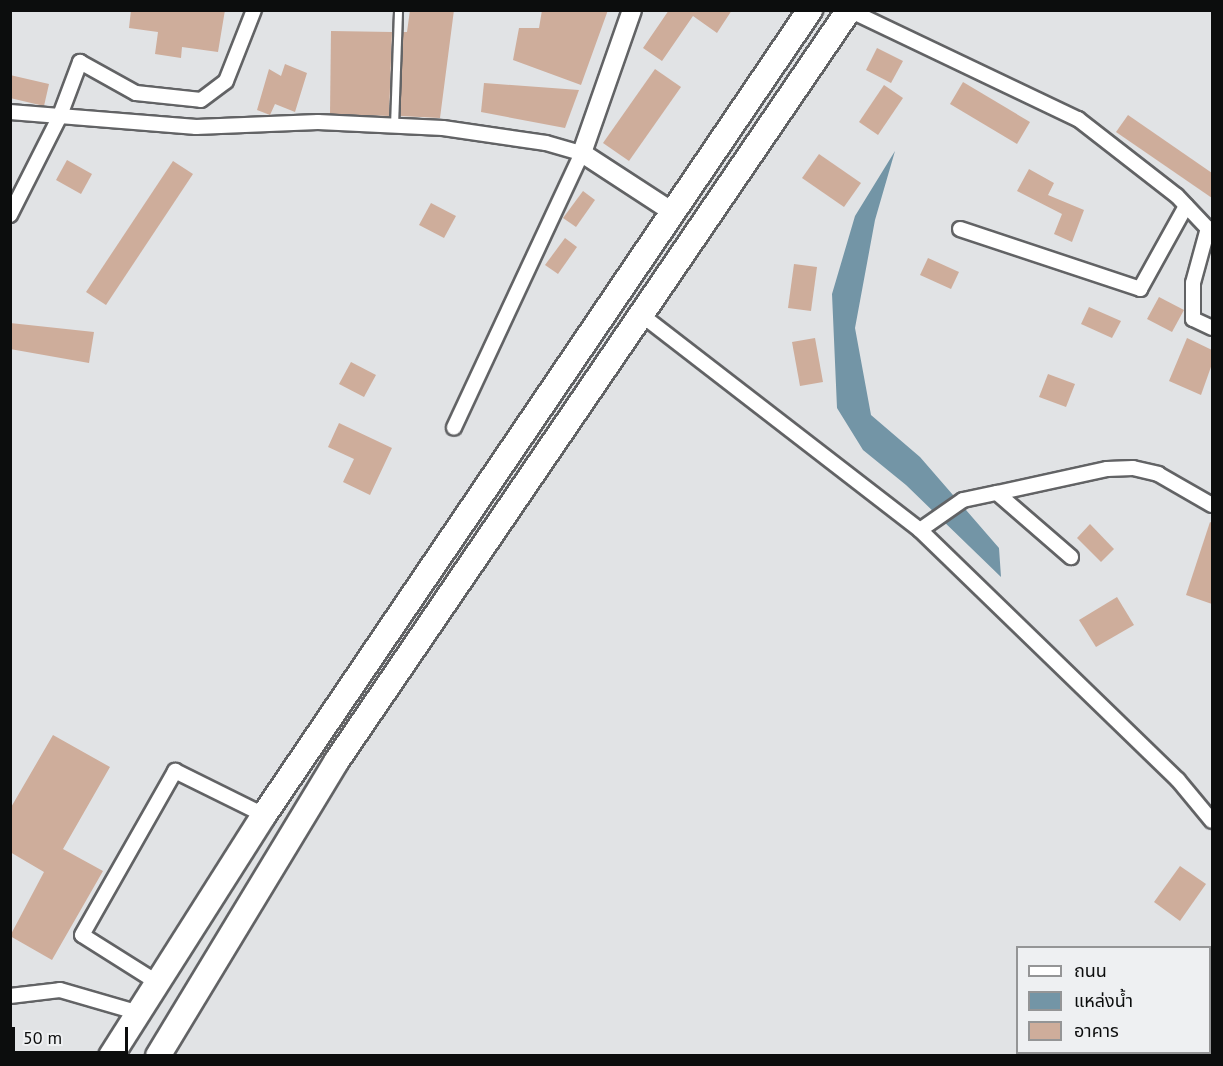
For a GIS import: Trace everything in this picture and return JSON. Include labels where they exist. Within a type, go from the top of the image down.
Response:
[{"type":"highway","points":[[111,1056],[155,981],[264,815],[671,211],[810,10]]},
{"type":"highway","points":[[158,1056],[336,762],[643,316],[849,10]]},
{"type":"street","points":[[10,215],[59,118],[80,62],[136,93],[201,100],[226,81],[254,10]]},
{"type":"street","points":[[454,428],[582,153],[632,10]]},
{"type":"street","points":[[849,10],[1078,119],[1186,206],[1210,231],[1193,283],[1193,320],[1212,328]]},
{"type":"street","points":[[10,112],[59,118],[196,127],[318,122],[506,136],[582,153],[671,211]]},
{"type":"street","points":[[960,229],[1140,289],[1186,206]]},
{"type":"street","points":[[643,316],[926,526],[1178,780],[1212,821]]},
{"type":"street","points":[[926,526],[963,500],[1107,469],[1132,468],[1158,474],[1212,506]]},
{"type":"street","points":[[997,493],[1071,557]]},
{"type":"street","points":[[155,981],[82,935],[175,771],[264,815]]},
{"type":"street","points":[[10,996],[60,990],[136,1012]]},
{"type":"lane","points":[[394,126],[398,10]]},
{"type":"water","points":[[895,151],[875,220],[855,328],[871,415],[920,457],[999,548],[1001,577],[906,485],[863,450],[837,408],[832,294],[855,216]]},
{"type":"building","points":[[131,10],[225,10],[218,52],[182,47],[181,58],[155,54],[158,32],[129,28]]},
{"type":"building","points":[[410,10],[454,10],[440,118],[400,116],[403,32],[407,32]]},
{"type":"building","points":[[542,10],[608,10],[581,85],[513,60],[519,28],[539,28]]},
{"type":"building","points":[[669,10],[732,10],[717,33],[693,16],[662,61],[643,48]]},
{"type":"building","points":[[331,31],[392,32],[389,116],[330,114]]},
{"type":"building","points":[[877,48],[903,61],[891,83],[866,70]]},
{"type":"building","points":[[285,64],[307,73],[295,112],[275,104],[270,115],[257,110],[269,69],[281,76]]},
{"type":"building","points":[[655,69],[681,87],[629,161],[603,143]]},
{"type":"building","points":[[10,75],[49,84],[44,106],[10,98]]},
{"type":"building","points":[[963,82],[1030,122],[1017,144],[950,104]]},
{"type":"building","points":[[484,83],[579,90],[565,128],[481,112]]},
{"type":"building","points":[[884,85],[903,98],[878,135],[859,122]]},
{"type":"building","points":[[1128,115],[1212,173],[1212,198],[1116,132]]},
{"type":"building","points":[[819,154],[861,183],[844,207],[802,178]]},
{"type":"building","points":[[67,160],[92,174],[81,194],[56,180]]},
{"type":"building","points":[[173,161],[193,174],[106,305],[86,292]]},
{"type":"building","points":[[1029,169],[1054,183],[1048,195],[1084,210],[1072,242],[1054,234],[1062,214],[1017,191]]},
{"type":"building","points":[[583,191],[595,200],[576,227],[563,218]]},
{"type":"building","points":[[431,203],[456,216],[444,238],[419,225]]},
{"type":"building","points":[[565,238],[577,247],[558,274],[545,265]]},
{"type":"building","points":[[928,258],[959,272],[951,289],[920,275]]},
{"type":"building","points":[[794,264],[817,267],[811,311],[788,308]]},
{"type":"building","points":[[1159,297],[1184,310],[1172,332],[1147,319]]},
{"type":"building","points":[[1089,307],[1121,321],[1112,338],[1081,324]]},
{"type":"building","points":[[10,323],[94,332],[89,363],[10,349]]},
{"type":"building","points":[[815,338],[823,382],[800,386],[792,342]]},
{"type":"building","points":[[1187,338],[1212,350],[1212,364],[1201,395],[1169,381]]},
{"type":"building","points":[[351,362],[376,375],[364,397],[339,384]]},
{"type":"building","points":[[1048,374],[1075,384],[1066,407],[1039,397]]},
{"type":"building","points":[[339,423],[392,448],[370,495],[343,482],[354,459],[328,447]]},
{"type":"building","points":[[1210,522],[1212,523],[1212,604],[1186,595]]},
{"type":"building","points":[[1090,524],[1114,549],[1101,562],[1077,538]]},
{"type":"building","points":[[1117,597],[1134,625],[1096,647],[1079,620]]},
{"type":"building","points":[[53,735],[110,767],[63,849],[103,871],[52,960],[10,936],[44,872],[10,852],[10,809]]},
{"type":"building","points":[[1180,866],[1206,884],[1180,921],[1154,902]]}]
